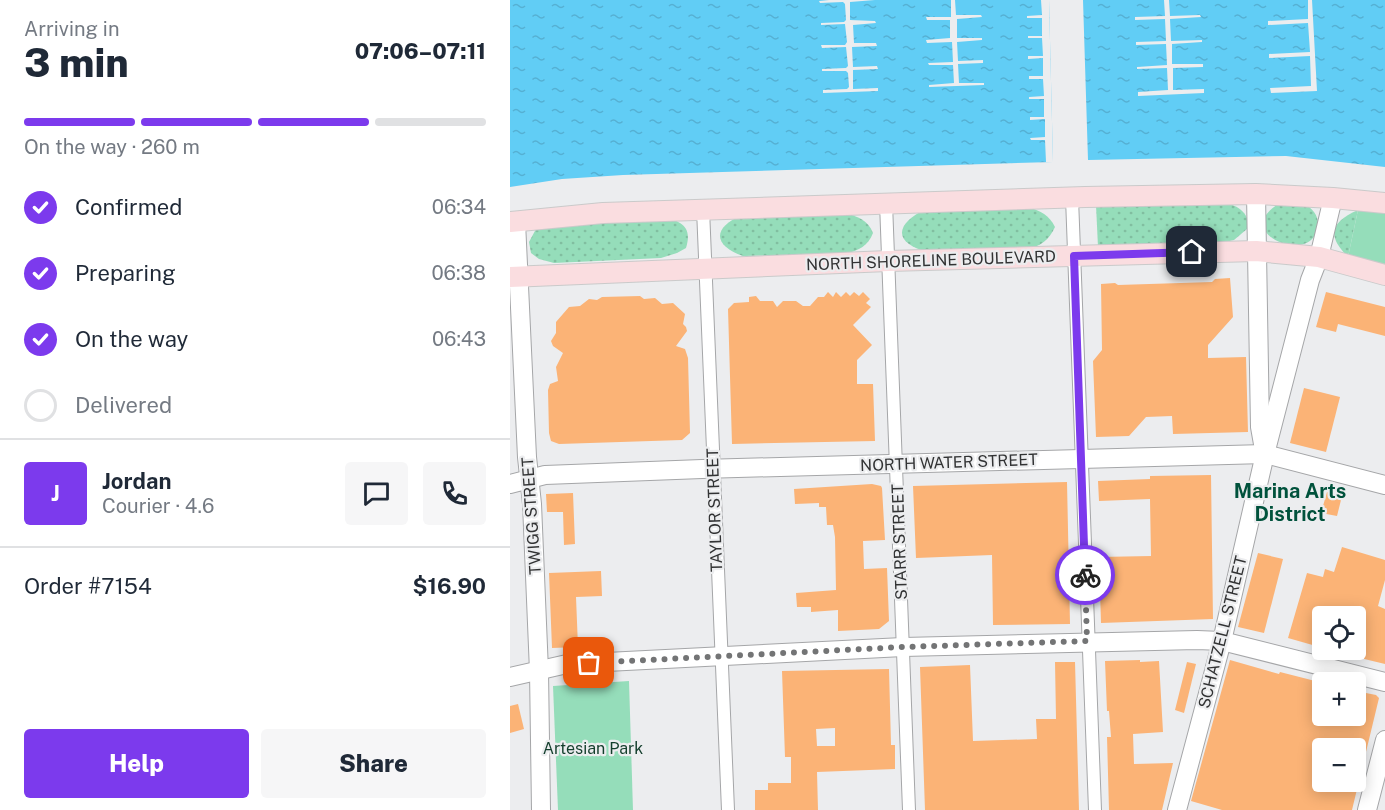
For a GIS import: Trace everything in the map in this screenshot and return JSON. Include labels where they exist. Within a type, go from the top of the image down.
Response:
[{"type":"main road","points":[[513,222],[603,213],[1072,198],[1256,194],[1385,203]]},
{"type":"main road","name":"SCHATZELL STREET","points":[[1256,194],[1260,427],[1265,454]]},
{"type":"main road","name":"SCHATZELL STREET","points":[[1177,810],[1222,641],[1265,454],[1333,198]]},
{"type":"main road","name":"TWIGG STREET","points":[[513,222],[532,504],[539,670],[541,810]]},
{"type":"main road","name":"NORTH SHORELINE BOULEVARD","points":[[515,276],[888,261],[1256,251],[1319,257],[1385,275]]},
{"type":"main road","name":"NORTH WATER STREET","points":[[510,484],[545,475],[712,468],[1265,454],[1385,484]]},
{"type":"main road","points":[[510,677],[567,664],[903,647],[1087,641],[1222,641],[1385,682]]},
{"type":"main road","points":[[1367,810],[1385,740]]},
{"type":"street","points":[[1072,198],[1095,810]]},
{"type":"street","name":"STARR STREET","points":[[886,203],[909,810]]},
{"type":"street","name":"TAYLOR STREET","points":[[703,209],[728,810]]},
{"type":"green space","points":[[1221,201],[1241,210],[1247,218],[1247,229],[1234,240],[1217,244],[1098,247],[1096,205]]},
{"type":"green space","points":[[1280,203],[1300,203],[1312,210],[1318,224],[1313,238],[1305,244],[1294,245],[1273,238],[1266,231],[1263,223],[1268,213]]},
{"type":"green space","points":[[1028,207],[1044,214],[1055,227],[1044,242],[1027,249],[929,252],[909,244],[902,233],[908,221],[926,209]]},
{"type":"green space","points":[[1358,210],[1348,257],[1336,242],[1335,230],[1342,219]]},
{"type":"green space","points":[[1358,210],[1385,210],[1385,266],[1348,257]]},
{"type":"green space","points":[[844,213],[862,219],[873,233],[862,247],[846,254],[743,256],[726,247],[720,236],[725,225],[742,215]]},
{"type":"green space","points":[[662,216],[683,226],[688,234],[688,240],[686,248],[661,258],[554,263],[539,259],[531,253],[529,242],[536,229],[547,225]]},
{"type":"green space","name":"Artesian Park","points":[[629,681],[633,810],[558,810],[553,686]]},
{"type":"water","points":[[510,0],[1049,0],[1053,162],[623,175],[562,179],[510,187]]},
{"type":"water","points":[[1083,0],[1385,0],[1385,167],[1286,156],[1088,160]]},
{"type":"pier","points":[[875,0],[850,2],[850,20],[875,21],[876,23],[853,25],[854,43],[876,43],[877,46],[852,47],[853,67],[877,66],[878,69],[853,70],[853,89],[878,88],[878,91],[823,93],[823,90],[849,87],[846,71],[822,71],[822,69],[848,66],[846,47],[822,48],[821,45],[845,45],[847,42],[845,24],[821,25],[821,23],[846,20],[843,2],[820,3],[819,1]]},
{"type":"pier","points":[[951,0],[955,0],[956,15],[981,15],[982,17],[957,19],[957,38],[982,38],[982,40],[957,42],[958,61],[983,60],[983,63],[958,64],[959,83],[984,83],[984,85],[929,87],[929,85],[954,83],[953,65],[929,65],[928,63],[953,62],[952,42],[927,43],[926,40],[950,38],[950,20],[927,20],[926,17],[951,17]]},
{"type":"pier","points":[[1041,0],[1049,0],[1053,162],[1046,162],[1045,140],[1031,140],[1030,138],[1045,137],[1045,119],[1030,120],[1030,117],[1044,117],[1044,99],[1029,99],[1029,97],[1044,96],[1043,79],[1029,79],[1029,76],[1043,76],[1043,58],[1028,59],[1028,56],[1043,56],[1042,38],[1028,38],[1028,36],[1042,36],[1042,18],[1027,18],[1027,16],[1042,15]]},
{"type":"pier","points":[[1164,0],[1169,0],[1170,16],[1200,15],[1201,17],[1170,19],[1171,41],[1202,40],[1202,42],[1172,44],[1172,64],[1203,64],[1203,67],[1173,68],[1173,90],[1204,89],[1204,93],[1138,96],[1138,92],[1168,90],[1167,68],[1137,69],[1137,67],[1167,65],[1166,44],[1136,45],[1136,42],[1166,41],[1165,19],[1135,20],[1135,17],[1165,16]]},
{"type":"pier","points":[[1308,0],[1312,0],[1317,91],[1271,93],[1270,88],[1311,86],[1310,56],[1269,58],[1269,54],[1310,52],[1308,23],[1268,25],[1268,21],[1308,19]]},
{"type":"building","points":[[1230,278],[1233,317],[1208,345],[1208,358],[1246,357],[1248,432],[1173,434],[1172,416],[1146,417],[1129,436],[1096,437],[1093,361],[1102,350],[1101,284],[1212,282],[1215,279]]},
{"type":"building","points":[[828,292],[833,297],[836,292],[841,297],[846,292],[850,296],[854,292],[859,296],[863,292],[870,299],[866,303],[871,307],[853,325],[872,345],[857,360],[857,384],[873,384],[875,441],[732,444],[728,309],[734,303],[749,302],[749,297],[756,296],[760,301],[773,301],[777,307],[783,301],[796,301],[803,306],[810,306],[818,297],[824,297]]},
{"type":"building","points":[[1326,292],[1385,307],[1385,336],[1338,324],[1336,332],[1316,327]]},
{"type":"building","points":[[640,296],[644,299],[655,298],[662,304],[673,303],[685,314],[683,324],[687,331],[676,346],[685,349],[688,358],[690,433],[682,440],[559,444],[551,441],[548,390],[550,384],[558,381],[556,367],[563,353],[553,346],[551,341],[556,333],[556,322],[569,307],[580,306],[589,299]]},
{"type":"building","points":[[1304,388],[1340,397],[1326,452],[1290,443]]},
{"type":"building","points":[[1211,475],[1213,619],[1101,623],[1099,557],[1151,556],[1150,499],[1099,501],[1098,481],[1150,479],[1150,476]]},
{"type":"building","points":[[1067,482],[1070,624],[993,625],[992,555],[916,558],[913,486]]},
{"type":"building","points":[[872,484],[882,488],[885,540],[863,541],[864,569],[887,568],[889,621],[879,629],[838,631],[838,610],[811,612],[811,607],[797,607],[796,593],[836,590],[835,537],[833,525],[827,525],[826,507],[819,507],[819,503],[795,504],[794,489]]},
{"type":"building","points":[[1327,492],[1342,496],[1337,516],[1321,513]]},
{"type":"building","points":[[573,493],[575,544],[564,545],[563,512],[547,512],[546,494]]},
{"type":"building","points":[[1342,547],[1385,560],[1385,580],[1378,606],[1385,609],[1385,664],[1366,659],[1366,606],[1312,606],[1312,645],[1288,638],[1307,573],[1323,577],[1325,569],[1334,572]]},
{"type":"building","points":[[1258,553],[1283,559],[1264,633],[1238,627]]},
{"type":"building","points":[[601,571],[602,596],[576,597],[578,647],[552,648],[549,573]]},
{"type":"building","points":[[1140,660],[1140,662],[1159,661],[1163,732],[1133,734],[1134,764],[1173,763],[1162,810],[1109,810],[1107,737],[1111,737],[1109,711],[1107,711],[1105,661]]},
{"type":"building","points":[[1230,660],[1279,674],[1280,672],[1312,680],[1312,726],[1366,726],[1366,693],[1379,698],[1366,752],[1366,738],[1312,738],[1312,792],[1356,792],[1352,810],[1222,810],[1191,801]]},
{"type":"building","points":[[1055,662],[1075,662],[1079,810],[925,810],[920,667],[970,665],[973,741],[1037,739],[1036,719],[1056,719]]},
{"type":"building","points":[[1187,662],[1196,664],[1184,713],[1175,710]]},
{"type":"building","points":[[889,669],[891,745],[895,745],[895,769],[817,772],[818,810],[755,810],[755,790],[768,790],[768,783],[791,783],[791,757],[785,757],[782,671]],"holes":[[[835,728],[835,746],[817,746],[816,729]]]},
{"type":"building","points":[[518,704],[524,729],[510,733],[510,706]]},
{"type":"way so far","points":[[589,663],[903,647],[1087,641],[1085,575]]},
{"type":"district","name":"Marina Arts District","points":[[1290,502]]},
{"type":"route","points":[[1085,575],[1074,256],[1192,252]]}]
